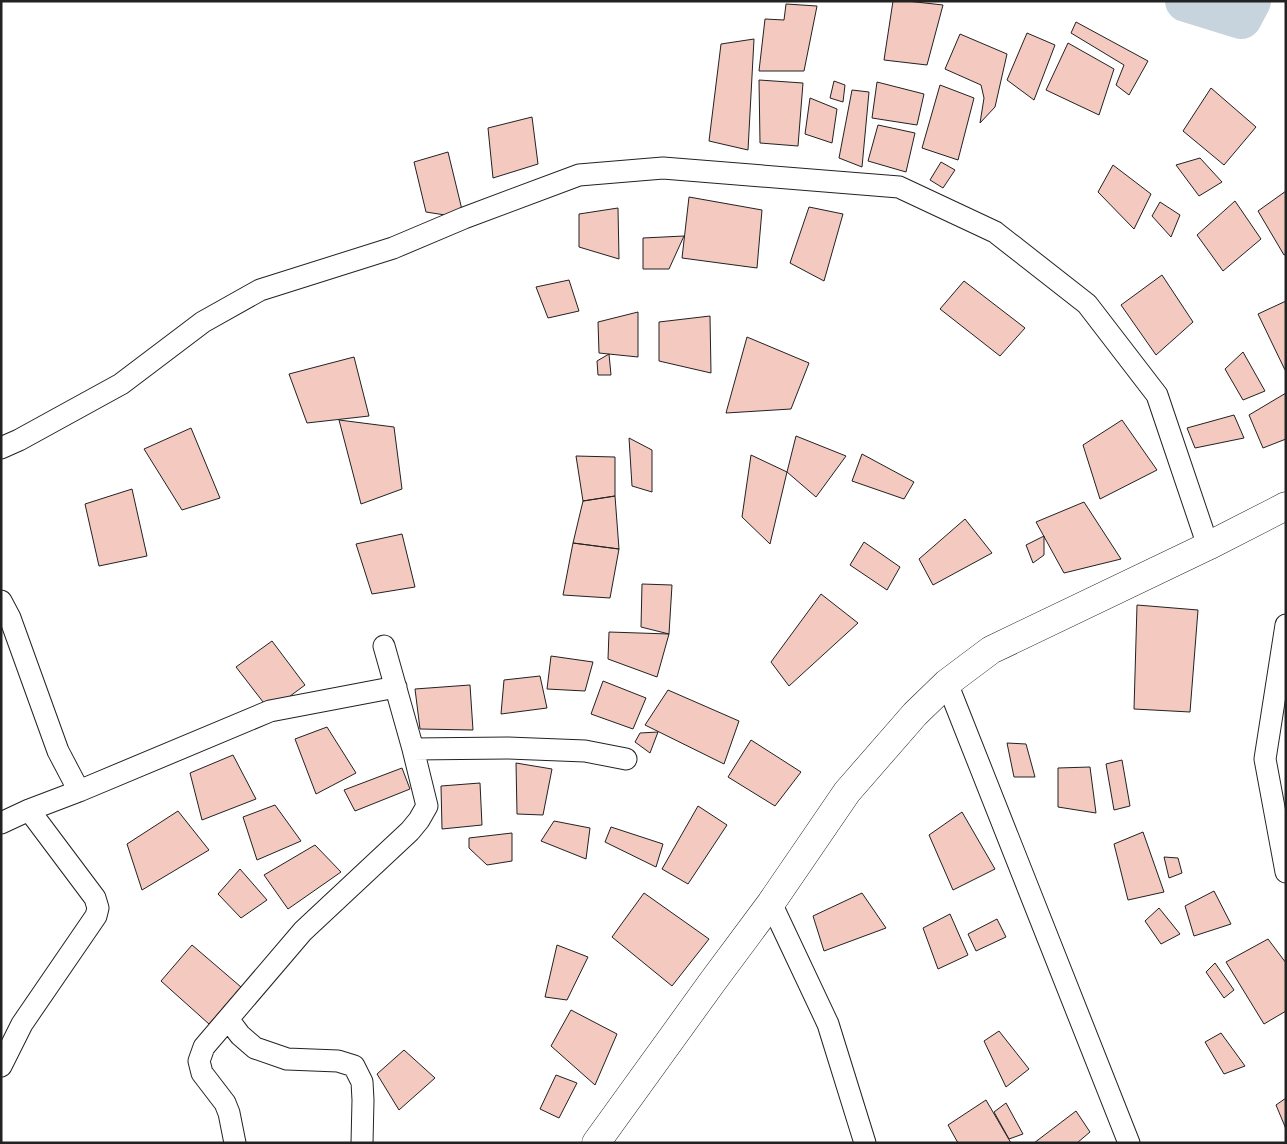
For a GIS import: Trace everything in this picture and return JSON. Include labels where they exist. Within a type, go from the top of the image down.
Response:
[{"type":"street","points":[[1,448],[121,384],[203,322],[260,290],[393,248],[464,218],[579,175],[663,168],[850,183],[899,187],[995,232],[1087,304],[1157,395],[1208,546]]},
{"type":"street","points":[[596,1143],[771,903],[847,792],[915,714],[947,683],[991,650],[1208,546],[1286,506]]},
{"type":"street","points":[[1,601],[10,618],[58,751],[79,790]]},
{"type":"street","points":[[1286,625],[1265,759],[1286,872]]},
{"type":"street","points":[[235,1143],[225,1103],[202,1073],[199,1061],[204,1047],[302,931],[410,831],[427,806],[384,646]]},
{"type":"street","points":[[947,683],[1129,1143]]},
{"type":"street","points":[[1,823],[270,712],[396,687]]},
{"type":"street","points":[[413,749],[518,748],[585,751],[626,759]]},
{"type":"street","points":[[1,1066],[22,1024],[96,916],[98,908],[95,898],[29,810]]},
{"type":"street","points":[[771,903],[828,1024],[865,1143]]},
{"type":"street","points":[[228,1020],[255,1048],[287,1059],[338,1061],[354,1066],[362,1082],[362,1143]]},
{"type":"building","points":[[893,1],[943,5],[927,65],[884,60]]},
{"type":"building","points":[[786,4],[817,6],[804,71],[759,71],[765,19],[784,20]]},
{"type":"building","points":[[1076,22],[1148,61],[1129,95],[1116,85],[1124,65],[1071,33]]},
{"type":"building","points":[[1027,33],[1055,45],[1034,100],[1007,80]]},
{"type":"building","points":[[960,34],[1007,54],[995,107],[980,123],[984,98],[981,85],[945,69]]},
{"type":"building","points":[[754,39],[748,150],[709,141],[721,44]]},
{"type":"building","points":[[1068,43],[1114,69],[1099,115],[1046,90]]},
{"type":"building","points":[[759,80],[803,83],[798,146],[760,143]]},
{"type":"building","points":[[834,81],[845,85],[843,102],[830,98]]},
{"type":"building","points":[[877,82],[924,94],[917,125],[872,118]]},
{"type":"building","points":[[940,85],[974,98],[958,160],[922,148]]},
{"type":"building","points":[[1211,88],[1256,127],[1224,165],[1183,131]]},
{"type":"building","points":[[852,90],[869,92],[862,167],[839,158]]},
{"type":"building","points":[[810,98],[837,109],[832,143],[805,134]]},
{"type":"building","points":[[532,117],[538,164],[493,178],[488,128]]},
{"type":"building","points":[[878,125],[915,133],[906,172],[868,161]]},
{"type":"building","points":[[448,152],[464,218],[426,212],[414,162]]},
{"type":"building","points":[[1200,158],[1222,182],[1199,196],[1176,165]]},
{"type":"building","points":[[941,162],[955,170],[943,188],[930,180]]},
{"type":"building","points":[[1113,165],[1151,194],[1134,229],[1098,192]]},
{"type":"building","points":[[1286,191],[1286,254],[1284,255],[1258,211]]},
{"type":"building","points":[[689,197],[762,210],[757,268],[682,258]]},
{"type":"building","points":[[1235,201],[1261,239],[1223,271],[1197,235]]},
{"type":"building","points":[[1160,202],[1180,215],[1171,237],[1152,216]]},
{"type":"building","points":[[809,207],[843,214],[824,281],[790,263]]},
{"type":"building","points":[[618,208],[619,259],[579,247],[579,214]]},
{"type":"building","points":[[684,236],[669,269],[643,269],[643,238]]},
{"type":"building","points":[[1162,275],[1193,322],[1156,355],[1121,305]]},
{"type":"building","points":[[569,280],[579,311],[548,318],[536,287]]},
{"type":"building","points":[[964,281],[1025,328],[1000,356],[940,309]]},
{"type":"building","points":[[1286,301],[1286,370],[1285,370],[1258,314]]},
{"type":"building","points":[[638,312],[638,357],[599,353],[598,322]]},
{"type":"building","points":[[710,316],[711,373],[659,361],[659,322]]},
{"type":"building","points":[[747,337],[809,363],[791,409],[726,413]]},
{"type":"building","points":[[1243,352],[1265,391],[1243,400],[1225,369]]},
{"type":"building","points":[[609,354],[611,375],[598,375],[597,361]]},
{"type":"building","points":[[354,357],[369,416],[307,423],[289,374]]},
{"type":"building","points":[[1286,393],[1286,439],[1263,448],[1249,415]]},
{"type":"building","points":[[1234,415],[1244,438],[1195,448],[1187,428]]},
{"type":"building","points":[[339,420],[394,427],[402,489],[361,504]]},
{"type":"building","points":[[1122,420],[1157,470],[1100,499],[1083,445]]},
{"type":"building","points":[[191,428],[220,498],[182,510],[144,449]]},
{"type":"building","points":[[796,436],[846,456],[816,497],[787,472]]},
{"type":"building","points":[[629,438],[652,450],[652,492],[632,486]]},
{"type":"building","points":[[862,454],[914,482],[904,499],[852,481]]},
{"type":"building","points":[[751,455],[787,472],[770,544],[742,517]]},
{"type":"building","points":[[576,456],[615,457],[615,496],[583,501]]},
{"type":"building","points":[[132,489],[147,556],[99,566],[85,504]]},
{"type":"building","points":[[615,496],[619,549],[573,543],[583,501]]},
{"type":"building","points":[[1084,502],[1121,559],[1064,573],[1036,522]]},
{"type":"building","points":[[965,519],[992,553],[933,585],[919,559]]},
{"type":"building","points":[[402,534],[415,587],[372,594],[356,544]]},
{"type":"building","points":[[1044,536],[1044,555],[1033,563],[1026,545]]},
{"type":"building","points":[[864,542],[900,567],[887,590],[850,565]]},
{"type":"building","points":[[573,543],[619,549],[610,598],[563,595]]},
{"type":"building","points":[[642,584],[672,585],[669,634],[641,627]]},
{"type":"building","points":[[821,594],[858,623],[789,686],[771,662]]},
{"type":"building","points":[[1137,605],[1198,610],[1190,712],[1134,709]]},
{"type":"building","points":[[609,632],[669,634],[657,677],[608,659]]},
{"type":"building","points":[[272,641],[305,685],[270,711],[236,667]]},
{"type":"building","points":[[551,656],[593,662],[585,691],[547,689]]},
{"type":"building","points":[[540,676],[547,708],[501,714],[504,680]]},
{"type":"building","points":[[603,681],[646,698],[633,729],[591,714]]},
{"type":"building","points":[[470,685],[473,730],[420,729],[415,689]]},
{"type":"building","points":[[668,690],[739,721],[724,764],[645,725]]},
{"type":"building","points":[[327,727],[356,773],[316,794],[295,739]]},
{"type":"building","points":[[658,732],[650,753],[635,742],[640,733]]},
{"type":"building","points":[[751,740],[801,772],[775,806],[728,777]]},
{"type":"building","points":[[1007,743],[1026,744],[1035,777],[1014,777]]},
{"type":"building","points":[[233,755],[256,799],[202,820],[190,773]]},
{"type":"building","points":[[1122,760],[1130,806],[1114,810],[1106,764]]},
{"type":"building","points":[[516,763],[552,769],[543,815],[517,814]]},
{"type":"building","points":[[1090,767],[1096,813],[1058,807],[1058,768]]},
{"type":"building","points":[[402,768],[410,789],[355,811],[344,790]]},
{"type":"building","points":[[480,783],[482,825],[442,829],[441,786]]},
{"type":"building","points":[[275,805],[301,841],[257,860],[243,817]]},
{"type":"building","points":[[698,806],[727,825],[688,884],[662,869]]},
{"type":"building","points":[[178,811],[209,850],[142,890],[127,844]]},
{"type":"building","points":[[962,812],[995,869],[953,890],[929,835]]},
{"type":"building","points":[[554,821],[590,828],[586,859],[541,841]]},
{"type":"building","points":[[611,827],[663,844],[656,867],[605,842]]},
{"type":"building","points":[[1143,832],[1164,892],[1128,900],[1114,844]]},
{"type":"building","points":[[512,833],[512,861],[487,865],[469,848],[469,838]]},
{"type":"building","points":[[315,845],[341,872],[288,909],[264,875]]},
{"type":"building","points":[[1164,857],[1178,858],[1182,873],[1169,878]]},
{"type":"building","points":[[240,869],[267,900],[241,918],[218,894]]},
{"type":"building","points":[[1214,891],[1231,924],[1194,936],[1185,906]]},
{"type":"building","points":[[644,893],[709,939],[672,986],[612,937]]},
{"type":"building","points":[[862,893],[886,928],[824,951],[813,916]]},
{"type":"building","points":[[1159,908],[1180,934],[1161,944],[1145,921]]},
{"type":"building","points":[[950,914],[968,955],[938,969],[923,928]]},
{"type":"building","points":[[997,919],[1006,937],[976,951],[968,934]]},
{"type":"building","points":[[1268,939],[1286,963],[1286,1011],[1264,1024],[1226,962]]},
{"type":"building","points":[[192,945],[241,987],[209,1024],[161,981]]},
{"type":"building","points":[[557,945],[588,957],[567,1000],[545,997]]},
{"type":"building","points":[[1215,963],[1234,990],[1224,998],[1206,972]]},
{"type":"building","points":[[571,1010],[617,1034],[595,1085],[551,1046]]},
{"type":"building","points":[[999,1031],[1029,1069],[1006,1087],[984,1041]]},
{"type":"building","points":[[1221,1033],[1245,1066],[1224,1074],[1205,1042]]},
{"type":"building","points":[[404,1050],[435,1078],[399,1110],[377,1074]]},
{"type":"building","points":[[556,1075],[577,1083],[559,1118],[540,1109]]},
{"type":"building","points":[[1286,1098],[1286,1129],[1276,1105]]},
{"type":"building","points":[[986,1100],[1011,1143],[958,1143],[948,1125]]},
{"type":"building","points":[[1006,1103],[1023,1134],[1009,1139],[994,1112]]},
{"type":"building","points":[[1076,1111],[1090,1132],[1077,1143],[1034,1143]]},
{"type":"waterway","points":[[1186,1],[1241,18],[1250,1]]}]
